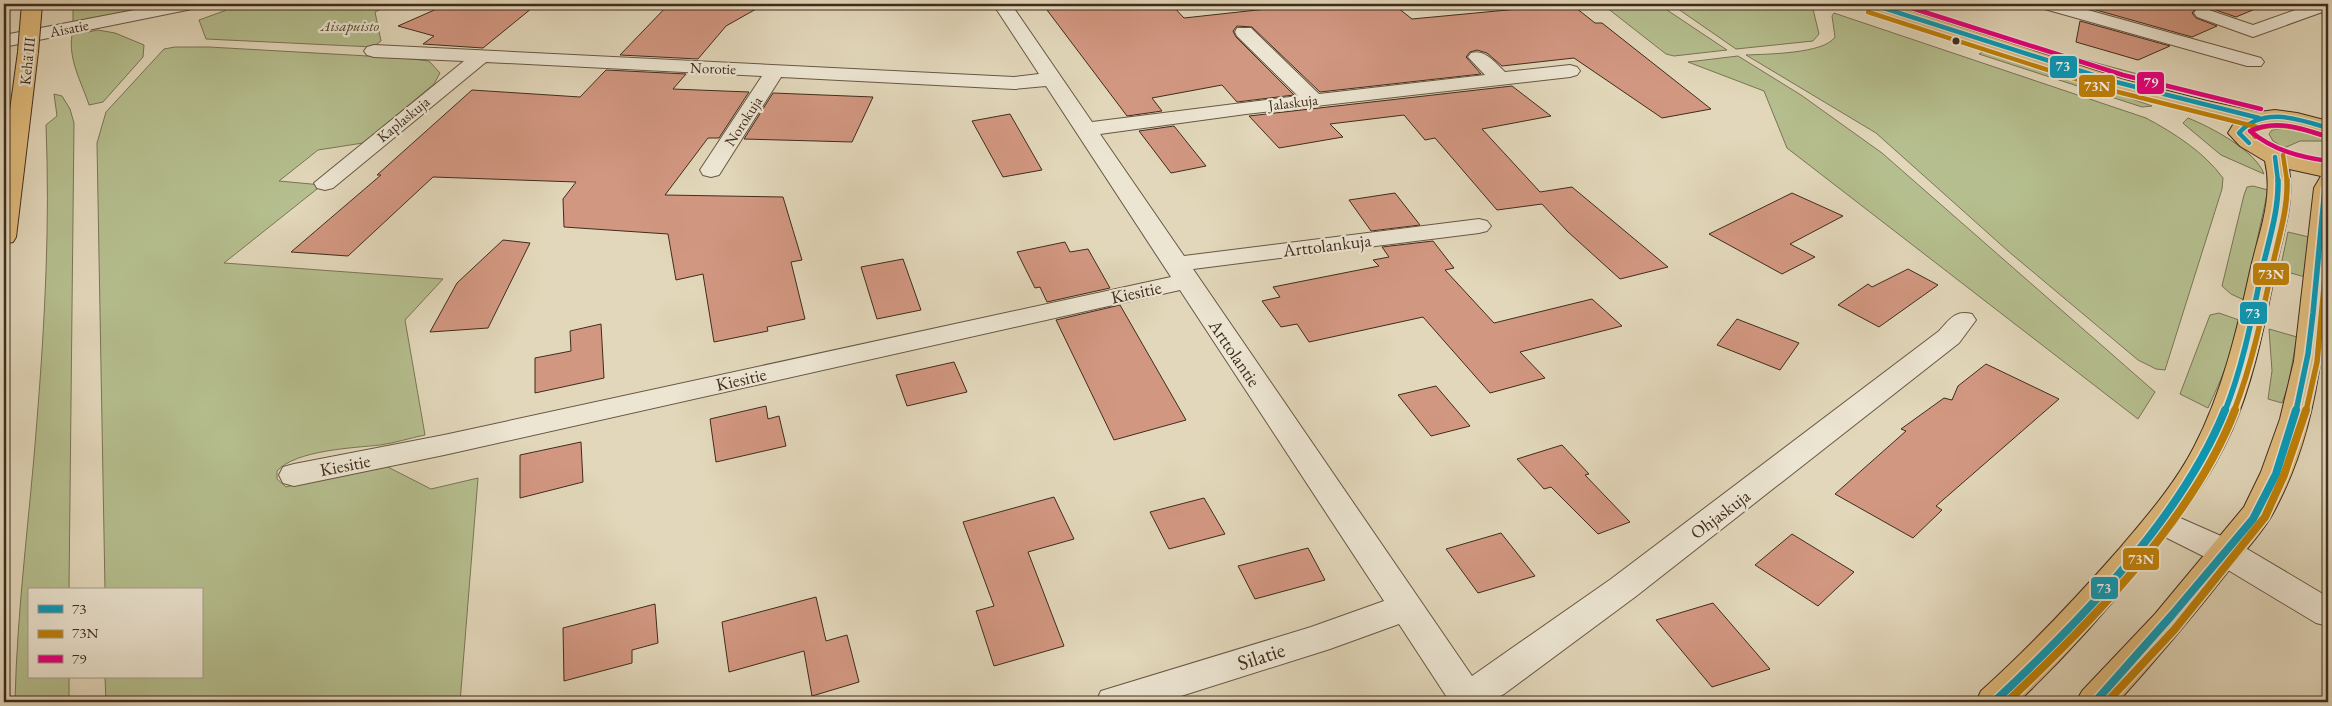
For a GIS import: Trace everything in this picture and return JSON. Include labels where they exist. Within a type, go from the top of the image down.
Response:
[{"type":"main road","name":"Kehä III","points":[[4,237],[28,52],[32,4]]},
{"type":"main road","points":[[1870,4],[2118,84],[2205,107],[2259,118],[2289,118],[2328,128]]},
{"type":"main road","points":[[2118,84],[2156,103],[2239,133],[2246,141],[2275,156],[2328,170]]},
{"type":"main road","points":[[2239,133],[2244,123],[2259,118]]},
{"type":"main road","points":[[1994,702],[2046,654],[2162,522],[2199,464],[2217,430],[2247,345],[2278,207],[2280,174],[2275,156]]},
{"type":"main road","points":[[2095,702],[2167,624],[2257,513],[2276,472],[2296,419],[2304,387],[2311,341],[2325,188],[2328,181]]},
{"type":"street","name":"Aisatie","points":[[4,41],[192,4]]},
{"type":"street","name":"Arttolantie","points":[[1002,4],[1469,700]]},
{"type":"street","points":[[2047,4],[2254,62]]},
{"type":"street","points":[[2202,14],[2253,31],[2328,4]]},
{"type":"street","points":[[1244,32],[1314,100]]},
{"type":"street","name":"Norotie","points":[[374,51],[1014,83],[1052,79]]},
{"type":"street","name":"Kaplaskuja","points":[[325,183],[481,57]]},
{"type":"street","points":[[1478,57],[1500,79]]},
{"type":"street","name":"Norokuja","points":[[711,170],[775,71]]},
{"type":"street","name":"Jalaskuja","points":[[1087,129],[1314,100],[1570,71]]},
{"type":"street","name":"Arttolankuja","points":[[1181,273],[1479,226]]},
{"type":"street","name":"Kiesitie","points":[[294,475],[444,445],[1181,273]]},
{"type":"street","name":"Ohjaskuja","points":[[1469,700],[1623,588],[1904,374],[1949,337],[1963,320]]},
{"type":"street","points":[[2162,522],[2225,552],[2328,613]]},
{"type":"street","name":"Silatie","points":[[1114,702],[1317,638],[1407,607]]},
{"type":"green space","points":[[73,4],[174,4],[73,23]]},
{"type":"green space","name":"Aisapuisto","points":[[236,4],[391,4],[375,12],[381,41],[373,47],[206,39],[199,20],[224,11]]},
{"type":"green space","points":[[1602,4],[1658,4],[1727,50],[1674,56],[1666,54]]},
{"type":"green space","points":[[1671,4],[1791,4],[1813,9],[1819,34],[1813,41],[1736,49]]},
{"type":"green space","points":[[1888,4],[1902,4],[2048,50],[2160,80],[2171,85],[2174,90],[2172,93],[2164,91]]},
{"type":"green space","points":[[1834,13],[2146,118],[2188,144],[2207,160],[2223,178],[2222,189],[2165,370],[2156,369],[2138,360],[2008,251],[1876,133],[1746,55],[1794,52],[1829,43],[1835,37],[1832,16]]},
{"type":"green space","points":[[98,30],[115,33],[144,45],[143,57],[103,102],[89,105],[76,71],[71,44],[72,35]]},
{"type":"green space","points":[[175,47],[209,47],[403,58],[429,61],[440,73],[434,84],[363,143],[318,150],[279,181],[322,185],[224,263],[443,279],[405,320],[425,435],[386,444],[326,451],[297,458],[277,471],[277,479],[286,487],[378,462],[431,489],[478,478],[460,702],[106,702],[105,678],[202,678],[202,588],[105,588],[97,143],[106,112],[164,49]]},
{"type":"green space","points":[[1984,51],[2048,69],[2152,106],[2142,107],[1979,54]]},
{"type":"green space","points":[[1738,56],[1801,95],[1882,153],[2155,392],[2138,419],[1787,148],[1764,91],[1688,62]]},
{"type":"green space","points":[[54,94],[62,96],[70,109],[74,123],[69,588],[28,588],[28,678],[69,678],[69,702],[15,702],[18,632],[37,420],[44,309],[47,235],[46,125],[57,116]]},
{"type":"green space","points":[[2188,118],[2208,127],[2243,149],[2259,165],[2264,174],[2221,155],[2183,123]]},
{"type":"green space","points":[[2287,128],[2328,138],[2328,141],[2300,141],[2284,148],[2273,141],[2269,134],[2272,130]]},
{"type":"green space","points":[[2253,186],[2268,190],[2244,300],[2231,294],[2222,286],[2244,195],[2247,187]]},
{"type":"green space","points":[[2288,232],[2309,237],[2305,277],[2280,270]]},
{"type":"green space","points":[[2219,313],[2239,320],[2231,354],[2208,408],[2180,394],[2210,315]]},
{"type":"green space","points":[[2269,329],[2297,337],[2288,386],[2282,403],[2268,399],[2272,371]]},
{"type":"building","points":[[448,4],[537,4],[483,48],[423,44],[434,36],[398,26]]},
{"type":"building","points":[[669,4],[765,4],[726,26],[698,59],[620,55]]},
{"type":"building","points":[[1049,4],[1171,4],[1184,18],[1312,4],[1393,4],[1412,19],[1571,4],[1595,23],[1602,23],[1711,109],[1662,118],[1574,58],[1502,66],[1487,53],[1477,50],[1470,52],[1466,57],[1481,74],[1320,92],[1252,27],[1237,26],[1233,31],[1236,37],[1294,95],[1237,102],[1222,85],[1152,98],[1162,111],[1127,116],[1047,10],[1053,9]]},
{"type":"building","points":[[2082,4],[2267,4],[2236,17],[2204,6],[2197,7],[2192,13],[2196,18],[2217,26],[2192,37],[2082,6]]},
{"type":"building","points":[[2080,21],[2170,46],[2138,60],[2076,42]]},
{"type":"building","points":[[606,70],[686,74],[673,89],[749,92],[719,138],[708,138],[665,195],[783,197],[802,260],[791,262],[805,319],[767,327],[768,331],[714,342],[703,274],[676,280],[668,234],[564,227],[563,199],[576,182],[433,177],[348,256],[291,252],[381,175],[377,175],[472,90],[580,97]]},
{"type":"building","points":[[1512,86],[1551,116],[1482,129],[1540,192],[1572,187],[1668,267],[1620,279],[1567,231],[1542,204],[1497,210],[1435,138],[1425,140],[1404,115],[1330,124],[1343,137],[1279,148],[1249,116]]},
{"type":"building","points":[[773,93],[873,97],[852,142],[744,139]]},
{"type":"building","points":[[1010,114],[1042,170],[1003,177],[972,121]]},
{"type":"building","points":[[1174,126],[1206,166],[1171,173],[1139,131]]},
{"type":"building","points":[[1395,193],[1420,225],[1371,231],[1349,200]]},
{"type":"building","points":[[1792,193],[1843,216],[1790,244],[1815,257],[1782,274],[1709,234]]},
{"type":"building","points":[[503,240],[530,243],[488,328],[430,332],[457,283]]},
{"type":"building","points":[[1433,241],[1454,268],[1445,270],[1494,323],[1592,299],[1622,326],[1520,352],[1545,378],[1490,393],[1423,317],[1309,342],[1297,324],[1281,327],[1262,301],[1280,297],[1273,287],[1379,266],[1373,260],[1389,257],[1382,247]]},
{"type":"building","points":[[1065,242],[1070,252],[1088,249],[1110,288],[1047,302],[1040,287],[1035,288],[1017,252]]},
{"type":"building","points":[[903,259],[921,310],[877,319],[861,267]]},
{"type":"building","points":[[1908,269],[1938,285],[1879,327],[1838,305],[1868,284],[1872,287]]},
{"type":"building","points":[[1120,305],[1186,420],[1114,440],[1056,320]]},
{"type":"building","points":[[1737,319],[1799,343],[1780,370],[1717,345]]},
{"type":"building","points":[[601,324],[604,378],[535,393],[535,358],[571,351],[570,331]]},
{"type":"building","points":[[954,362],[967,392],[907,406],[896,375]]},
{"type":"building","points":[[1986,364],[2059,399],[1936,506],[1942,510],[1913,538],[1835,494],[1906,431],[1901,429],[1944,398],[1952,400],[1958,386]]},
{"type":"building","points":[[1436,386],[1470,426],[1431,436],[1398,395]]},
{"type":"building","points":[[766,406],[768,419],[779,416],[786,446],[716,462],[710,419]]},
{"type":"building","points":[[581,442],[583,482],[520,498],[520,455]]},
{"type":"building","points":[[1562,445],[1589,474],[1585,475],[1630,522],[1598,534],[1551,487],[1544,489],[1517,459]]},
{"type":"building","points":[[1054,497],[1074,539],[1028,552],[1064,646],[994,666],[976,611],[994,606],[963,522]]},
{"type":"building","points":[[1204,498],[1225,534],[1169,549],[1150,512]]},
{"type":"building","points":[[1501,533],[1535,576],[1478,593],[1446,549]]},
{"type":"building","points":[[1792,534],[1854,572],[1818,606],[1755,565]]},
{"type":"building","points":[[1308,548],[1325,580],[1255,599],[1238,566]]},
{"type":"building","points":[[816,597],[826,641],[847,635],[859,682],[812,696],[804,651],[729,672],[722,622]]},
{"type":"building","points":[[1713,603],[1770,669],[1712,687],[1656,620]]},
{"type":"building","points":[[655,604],[658,643],[632,650],[632,663],[564,681],[563,628]]},
{"type":"transit line","name":"73","points":[[1871,4],[2112,81],[2161,95],[2259,118]]},
{"type":"transit line","name":"79","points":[[1899,4],[2123,75],[2169,88],[2261,109]]},
{"type":"transit line","name":"73N","points":[[1868,12],[2110,90],[2159,104],[2257,127]]},
{"type":"transit line","name":"73","points":[[2249,143],[2239,133],[2247,124],[2257,119],[2268,117],[2293,118],[2328,128]]},
{"type":"transit line","name":"79","points":[[2325,136],[2297,128],[2277,125],[2267,125],[2250,131],[2267,144],[2287,152],[2307,158],[2328,161]]},
{"type":"transit line","name":"73N","points":[[2255,137],[2251,131],[2269,125],[2288,126],[2325,136]]},
{"type":"transit line","name":"73N","points":[[2007,702],[2072,637],[2134,568],[2184,504],[2216,451],[2240,395],[2262,315],[2286,200],[2287,185],[2283,155]]},
{"type":"transit line","name":"73","points":[[1994,702],[2064,633],[2097,597],[2178,497],[2210,446],[2233,390],[2254,312],[2277,201],[2278,172],[2275,157]]},
{"type":"transit line","name":"73","points":[[2095,702],[2243,532],[2257,512],[2276,474],[2290,435],[2308,354],[2325,188],[2328,181]]},
{"type":"transit line","name":"73N","points":[[2107,702],[2174,630],[2265,517],[2284,475],[2304,421],[2317,362],[2328,244]]}]
